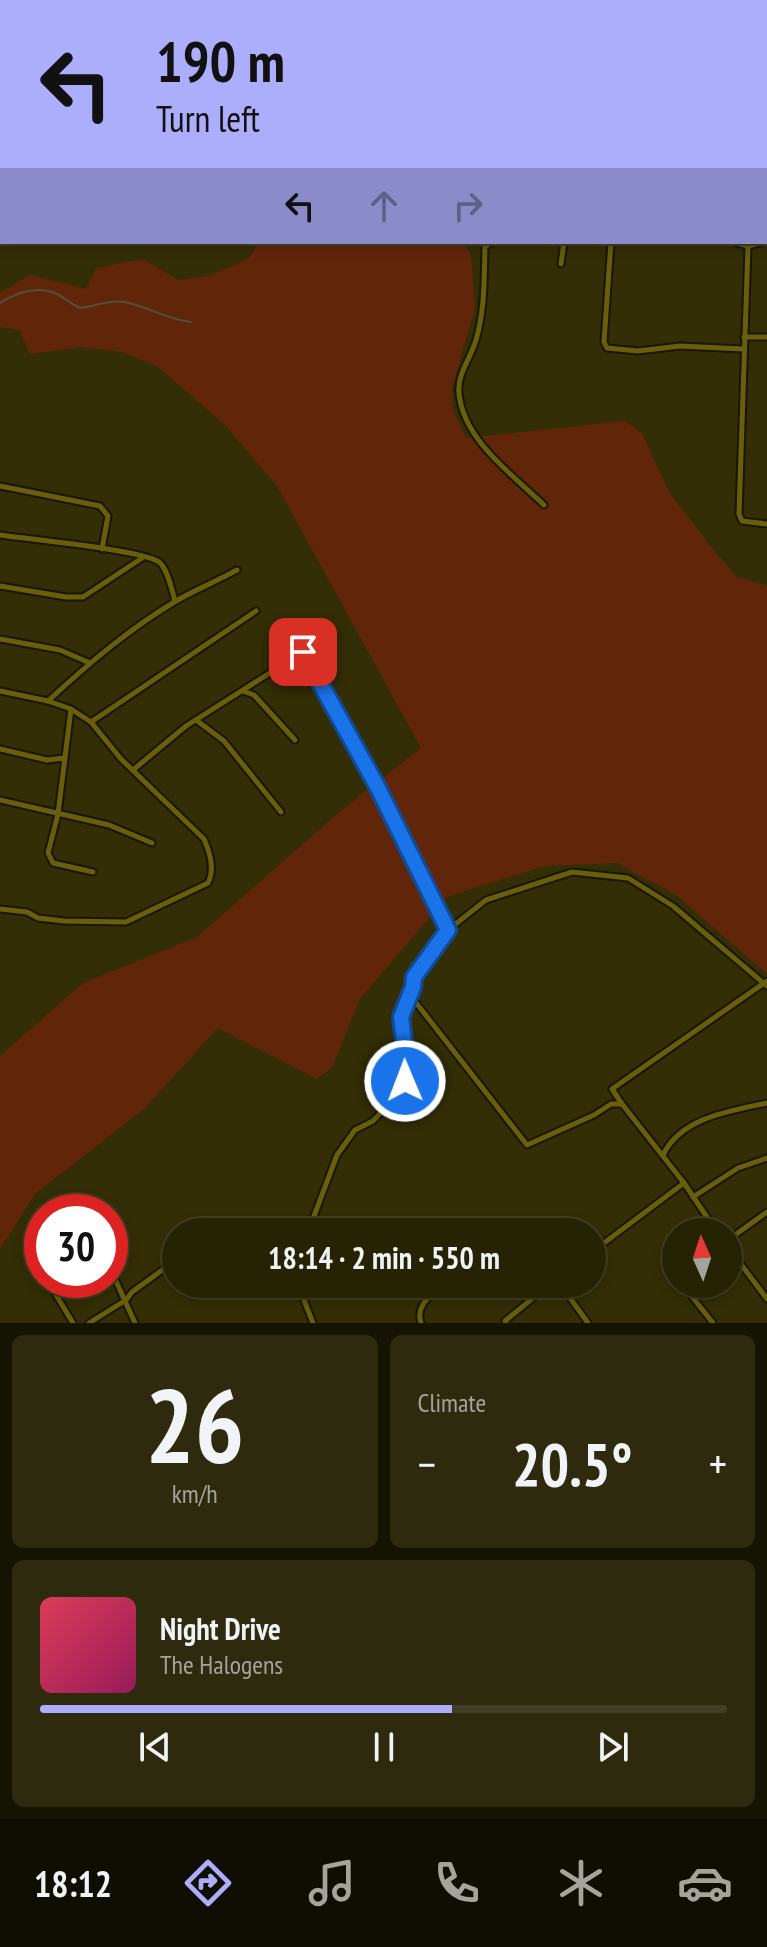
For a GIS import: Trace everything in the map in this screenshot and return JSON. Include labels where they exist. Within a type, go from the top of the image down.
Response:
[{"type":"street","points":[[489,244],[485,247],[484,297],[477,339],[463,371],[459,394],[467,420],[476,435],[492,455],[544,505]]},
{"type":"street","points":[[561,264],[564,244]]},
{"type":"street","points":[[611,244],[604,342],[607,348],[638,351],[680,346],[743,349]]},
{"type":"street","points":[[740,244],[757,244]]},
{"type":"street","points":[[748,246],[739,514],[742,521],[767,524]]},
{"type":"street","points":[[744,337],[767,337]]},
{"type":"street","points":[[0,486],[100,506],[108,516],[102,549]]},
{"type":"street","points":[[0,535],[102,549],[159,562],[175,601]]},
{"type":"street","points":[[0,586],[83,597],[143,557]]},
{"type":"street","points":[[48,701],[90,663],[175,601],[237,570]]},
{"type":"street","points":[[91,722],[256,611]]},
{"type":"street","points":[[0,639],[60,650],[90,663]]},
{"type":"street","points":[[133,770],[195,720],[303,652],[377,786],[448,930]]},
{"type":"street","points":[[0,691],[48,701],[71,709],[91,722],[133,770],[204,839],[211,862],[208,883],[126,922],[64,921],[0,909]]},
{"type":"street","points":[[242,691],[254,695],[295,740]]},
{"type":"street","points":[[71,709],[58,814],[48,853],[53,863],[93,872]]},
{"type":"street","points":[[195,720],[224,741],[281,812]]},
{"type":"street","points":[[0,749],[47,760],[65,758]]},
{"type":"street","points":[[0,800],[109,825],[152,843]]},
{"type":"street","points":[[313,1218],[337,1155],[355,1130],[373,1121],[401,1091],[405,1081],[401,1017],[414,977],[448,930],[486,900],[572,872],[628,878],[673,906],[766,984],[612,1089],[707,1218]]},
{"type":"street","points":[[410,995],[527,1145],[594,1115],[611,1104],[622,1104]]},
{"type":"street","points":[[663,1155],[672,1140],[712,1116],[767,1103]]},
{"type":"street","points":[[693,1197],[738,1168],[767,1158]]},
{"type":"street","points":[[606,1242],[684,1183]]},
{"type":"street","points":[[742,1231],[765,1215]]},
{"type":"street","points":[[742,1266],[767,1299]]},
{"type":"street","points":[[89,1323],[126,1300],[162,1270]]},
{"type":"street","points":[[58,1298],[73,1323]]},
{"type":"street","points":[[303,1298],[313,1323]]},
{"type":"street","points":[[421,1323],[418,1313],[428,1298]]},
{"type":"street","points":[[506,1323],[533,1298]]},
{"type":"street","points":[[570,1298],[588,1323]]},
{"type":"street","points":[[693,1298],[713,1323]]},
{"type":"street","points":[[126,1300],[135,1323]]},
{"type":"shaded area","points":[[258,244],[464,244],[471,254],[475,309],[452,387],[453,410],[466,438],[625,421],[642,433],[669,492],[715,552],[737,577],[767,586],[767,974],[676,895],[617,863],[544,866],[447,897],[360,999],[332,1068],[316,1079],[218,1028],[144,1109],[35,1194],[24,1194],[24,1211],[0,1249],[0,1056],[83,983],[197,937],[344,808],[421,748],[277,486],[226,426],[158,367],[122,352],[81,347],[30,354],[19,330],[0,327],[0,293],[30,275],[86,289],[96,268],[143,259],[178,280],[209,276],[248,259]]},
{"type":"waterway","points":[[0,303],[20,293],[42,290],[57,294],[80,308],[124,302],[191,322]]},
{"type":"route","points":[[303,652],[377,786],[448,930],[414,977],[401,1017],[405,1081]]}]
